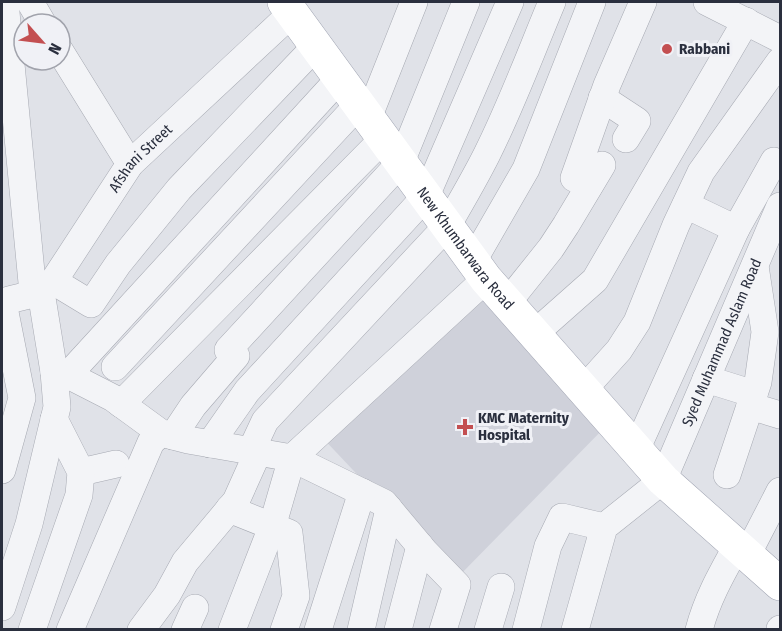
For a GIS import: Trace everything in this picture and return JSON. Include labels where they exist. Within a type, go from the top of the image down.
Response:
[{"type":"main road","name":"New Khumbarwara Road","points":[[295,9],[316,46],[489,281],[663,480],[780,584]]},
{"type":"street","points":[[2,607],[29,524],[57,406],[61,373],[43,288],[5,2]]},
{"type":"street","points":[[121,404],[188,337],[378,131],[414,2]]},
{"type":"street","points":[[54,419],[81,472],[79,495],[35,621],[76,628],[151,442],[167,434],[236,356],[228,350],[466,2]]},
{"type":"street","points":[[210,444],[247,391],[426,196],[510,2]]},
{"type":"street","points":[[141,630],[167,595],[185,562],[236,501],[265,421],[447,226],[472,184],[501,124],[552,2]]},
{"type":"street","points":[[489,281],[526,169],[592,2]]},
{"type":"street","points":[[231,630],[272,527],[292,458],[489,281],[551,248],[595,176],[574,178],[602,98],[644,2]]},
{"type":"street","points":[[583,390],[619,350],[637,322],[676,225],[701,172],[779,39],[742,13],[707,2]]},
{"type":"street","name":"Afshani Street","points":[[43,288],[130,164],[295,9]]},
{"type":"street","points":[[534,334],[595,280],[742,13]]},
{"type":"street","points":[[2,470],[8,424],[22,398],[2,302],[43,288],[91,304],[118,264],[179,189],[316,46]]},
{"type":"street","points":[[72,70],[130,164]]},
{"type":"street","points":[[61,373],[340,78]]},
{"type":"street","points":[[602,98],[637,121],[626,139]]},
{"type":"street","points":[[115,367],[163,315],[378,131]]},
{"type":"street","points":[[636,450],[736,229],[774,161],[780,165]]},
{"type":"street","points":[[686,205],[736,229]]},
{"type":"street","name":"Syed Muhammad Aslam Road","points":[[663,480],[780,206]]},
{"type":"street","points":[[727,475],[758,382],[765,332],[755,266]]},
{"type":"street","points":[[163,315],[188,337]]},
{"type":"street","points":[[61,373],[113,398],[167,434],[188,440],[292,458],[384,503],[457,585],[443,630]]},
{"type":"street","points":[[706,379],[780,415]]},
{"type":"street","points":[[81,472],[116,464]]},
{"type":"street","points":[[575,630],[604,526],[663,480]]},
{"type":"street","points":[[699,630],[718,580],[742,551],[780,491]]},
{"type":"street","points":[[296,596],[321,618],[362,492]]},
{"type":"street","points":[[229,509],[289,533],[296,596],[284,630]]},
{"type":"street","points":[[361,630],[389,509]]},
{"type":"street","points":[[526,630],[548,546],[562,517],[604,526]]},
{"type":"street","points":[[398,630],[420,546]]},
{"type":"street","points":[[488,630],[501,587]]},
{"type":"shaded area","name":"KMC Maternity Hospital","points":[[486,279],[611,421],[456,579],[318,433]]},
{"type":"place","name":"Rabbani","points":[[667,49]]},
{"type":"place","name":"KMC Maternity Hospital","points":[[465,427]]}]
